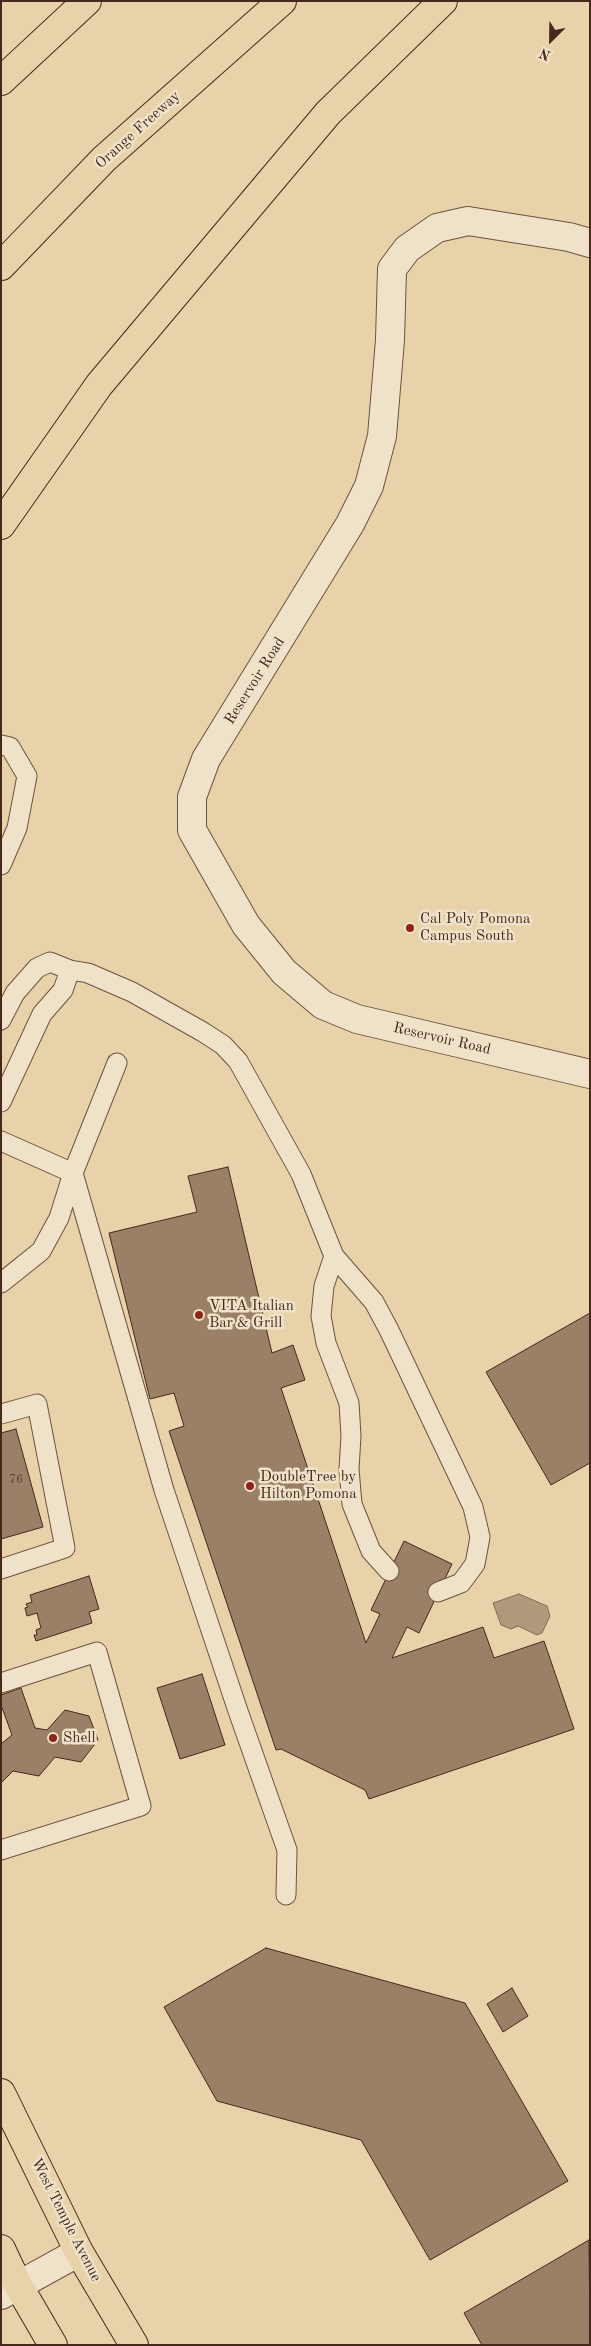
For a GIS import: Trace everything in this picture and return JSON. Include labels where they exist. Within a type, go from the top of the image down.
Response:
[{"type":"main road","points":[[1,82],[86,1]]},
{"type":"main road","name":"Orange Freeway","points":[[1,266],[104,159],[282,1]]},
{"type":"main road","points":[[1,526],[99,385],[296,151],[328,113],[443,1]]},
{"type":"main road","name":"West Temple Avenue","points":[[1,2093],[79,2252],[134,2345]]},
{"type":"main road","points":[[1,2248],[10,2290],[52,2345]]},
{"type":"street","name":"Reservoir Road","points":[[590,243],[568,237],[468,221],[437,228],[407,249],[392,270],[390,340],[382,436],[369,486],[344,533],[206,759],[192,797],[192,830],[246,925],[284,972],[323,1004],[357,1019],[590,1074]]},
{"type":"street","points":[[10,2290],[79,2252]]},
{"type":"lane","points":[[1,744],[10,747],[27,776],[17,828],[1,865]]},
{"type":"lane","points":[[1,1020],[15,993],[37,968],[50,962],[70,970],[88,973],[132,992],[223,1045],[238,1061],[301,1174],[334,1256],[374,1302],[473,1507],[480,1537],[475,1564],[461,1583],[438,1592]]},
{"type":"lane","points":[[1,1102],[42,1014],[63,990],[70,970]]},
{"type":"lane","points":[[1,1283],[41,1251],[59,1218],[73,1173],[117,1063]]},
{"type":"lane","points":[[1,1141],[73,1173]]},
{"type":"lane","points":[[73,1173],[164,1490],[287,1850],[286,1895]]},
{"type":"lane","points":[[334,1256],[324,1286],[322,1316],[326,1343],[349,1403],[351,1436],[349,1469],[352,1504],[371,1551],[388,1571]]},
{"type":"lane","points":[[1,1414],[37,1404],[65,1548],[1,1569]]},
{"type":"lane","points":[[1,1683],[97,1652],[141,1806],[1,1850]]},
{"type":"shaded area","points":[[519,1594],[547,1606],[550,1616],[542,1633],[537,1635],[518,1626],[511,1629],[501,1625],[493,1603]]},
{"type":"building","name":"DoubleTree by Hilton Pomona","points":[[228,1167],[272,1353],[293,1345],[305,1380],[281,1388],[366,1643],[380,1614],[371,1610],[404,1541],[452,1564],[419,1633],[407,1627],[392,1658],[483,1627],[494,1658],[544,1641],[574,1729],[369,1799],[365,1790],[281,1749],[276,1750],[169,1431],[184,1426],[174,1393],[150,1399],[109,1233],[197,1212],[188,1176]]},
{"type":"building","points":[[590,1313],[590,1463],[551,1485],[486,1372]]},
{"type":"building","points":[[16,1429],[43,1527],[1,1539],[1,1433]]},
{"type":"building","points":[[89,1576],[99,1609],[89,1612],[92,1623],[36,1641],[34,1635],[37,1635],[36,1630],[41,1628],[37,1613],[27,1616],[25,1608],[28,1607],[26,1604],[32,1602],[30,1595]]},
{"type":"building","points":[[202,1674],[225,1745],[180,1759],[157,1688]]},
{"type":"building","name":"Shell","points":[[21,1688],[35,1728],[47,1730],[65,1710],[89,1716],[98,1740],[81,1762],[55,1757],[39,1776],[13,1771],[1,1783],[1,1744],[12,1735],[1,1705],[1,1695]]},
{"type":"building","points":[[266,1948],[465,2003],[568,2181],[430,2260],[361,2140],[217,2101],[164,2007]]},
{"type":"building","points":[[512,1988],[528,2016],[503,2032],[487,2004]]},
{"type":"building","points":[[589,2240],[590,2345],[482,2345],[464,2313]]},
{"type":"place","name":"Cal Poly Pomona Campus South","points":[[410,928]]},
{"type":"place","name":"VITA Italian Bar & Grill","points":[[199,1315]]},
{"type":"place","name":"DoubleTree by Hilton Pomona","points":[[250,1486]]},
{"type":"place","name":"Shell","points":[[53,1738]]}]
